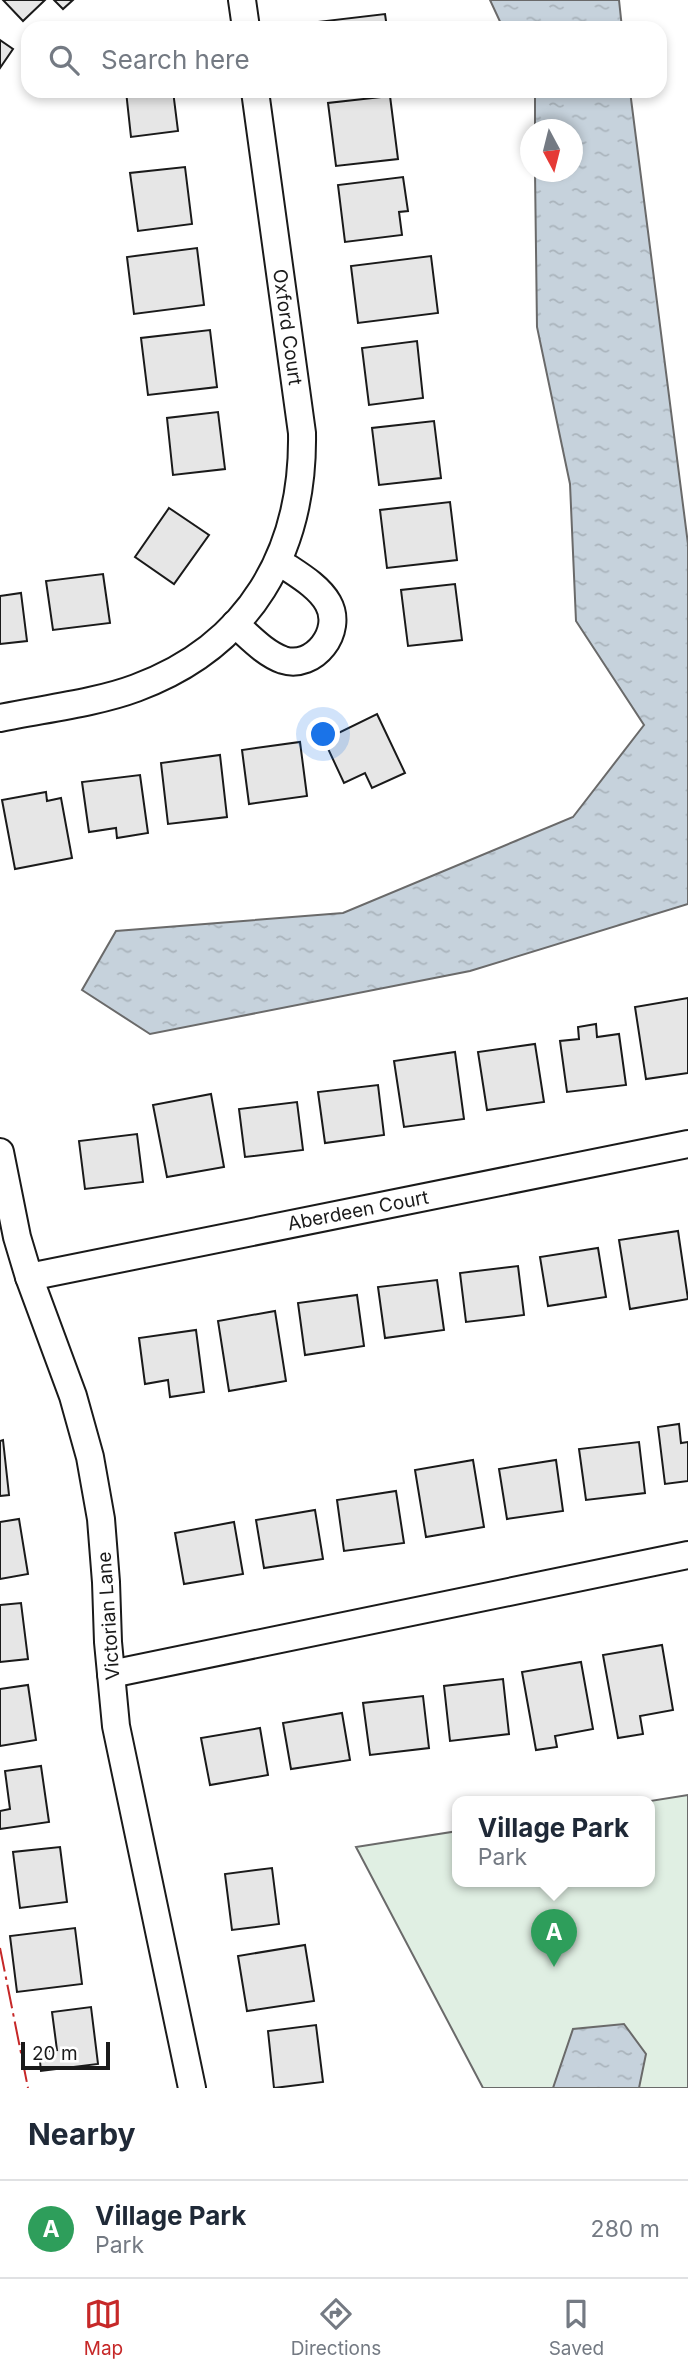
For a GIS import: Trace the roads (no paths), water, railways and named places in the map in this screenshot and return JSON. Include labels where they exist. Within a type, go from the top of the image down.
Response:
[{"type":"street","points":[[242,0],[245,21]]},
{"type":"street","name":"Oxford Court","points":[[0,718],[134,689],[185,665],[235,625],[257,598],[289,535],[299,499],[303,461],[302,433],[256,98]]},
{"type":"street","points":[[235,625],[268,653],[286,661],[304,660],[321,650],[329,638],[333,619],[329,604],[320,592],[278,561]]},
{"type":"street","name":"Aberdeen Court","points":[[29,1277],[688,1144]]},
{"type":"street","name":"Victorian Lane","points":[[0,1152],[17,1237],[73,1396],[90,1457],[101,1519],[117,1726],[192,2088]]},
{"type":"street","points":[[111,1674],[688,1555]]},
{"type":"water","points":[[490,0],[619,0],[621,21],[500,21]]},
{"type":"water","points":[[535,98],[631,98],[688,544],[688,904],[470,971],[150,1034],[82,990],[116,931],[343,913],[573,817],[644,725],[576,621],[570,484],[537,327],[535,182],[583,182],[583,119],[535,119]]},
{"type":"water","points":[[624,2024],[646,2054],[639,2088],[553,2088],[573,2029]]},
{"type":"place","name":"Village Park","points":[[554,1967]]}]
